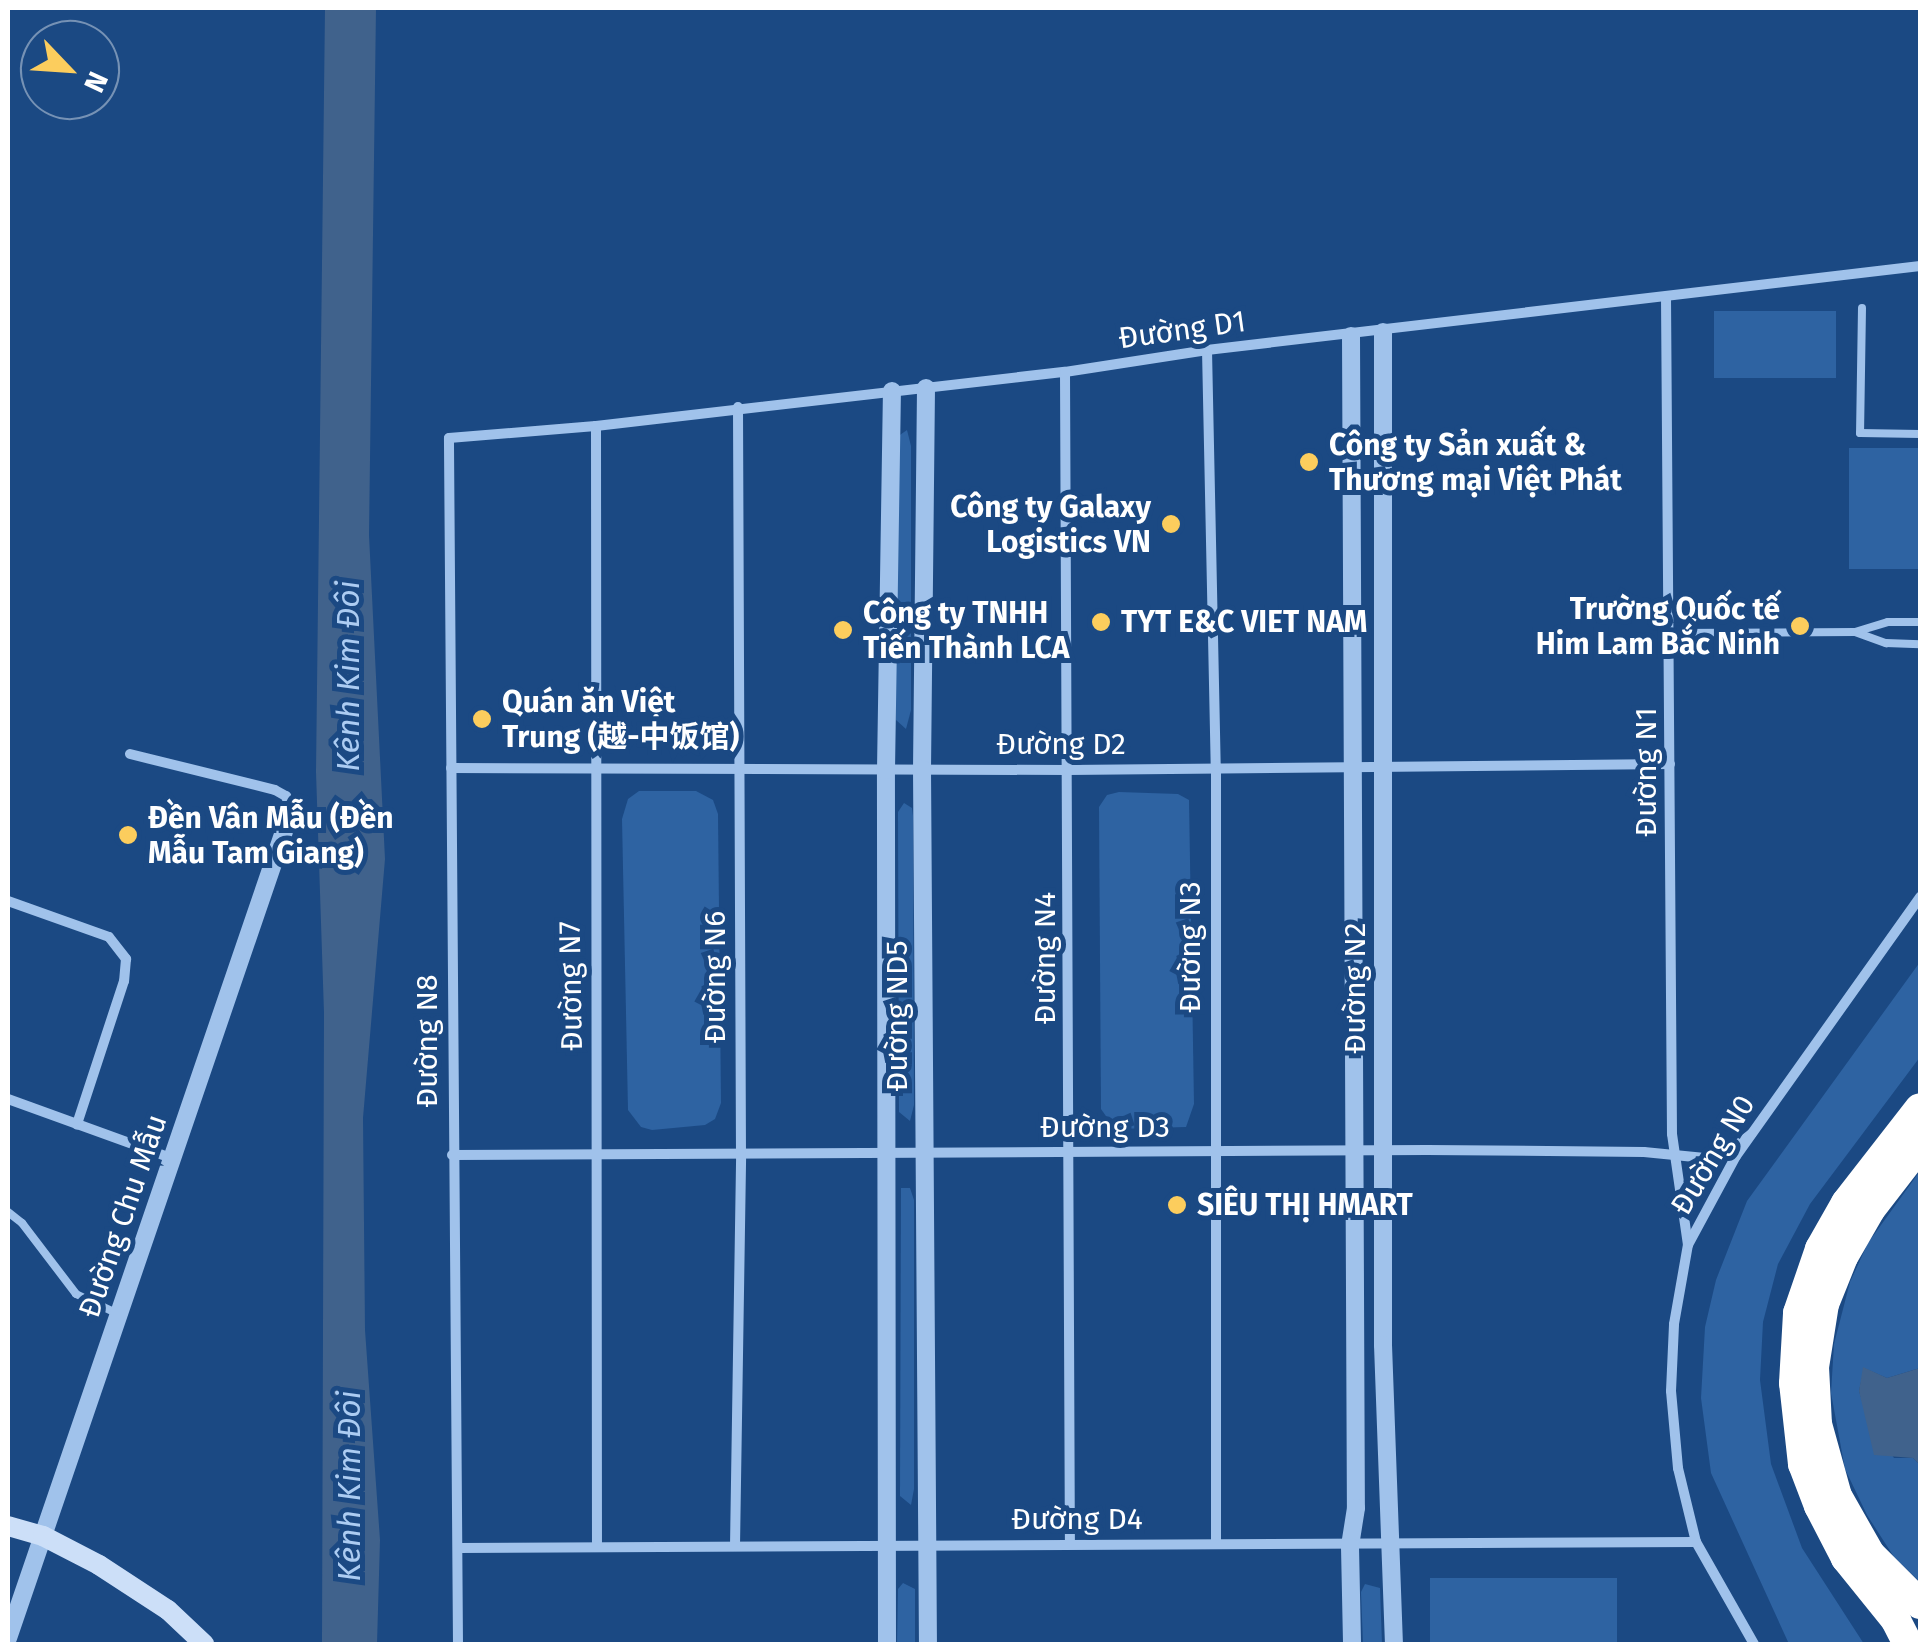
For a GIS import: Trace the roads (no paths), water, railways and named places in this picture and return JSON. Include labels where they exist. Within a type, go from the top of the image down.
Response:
[{"type":"highway","points":[[1908,1644],[1896,1620],[1846,1558],[1814,1494],[1795,1424],[1794,1382],[1798,1313],[1820,1249],[1846,1203],[1920,1108]]},
{"type":"highway","points":[[1920,1145],[1870,1210],[1832,1282],[1815,1348],[1814,1385],[1821,1449],[1848,1518],[1881,1567],[1920,1604]]},
{"type":"main road","points":[[8,1526],[43,1536],[140,1590],[204,1644]]},
{"type":"street","name":"Đường D1","points":[[449,438],[596,426],[1065,372],[1207,350],[1920,266]]},
{"type":"street","name":"Đường N1","points":[[1666,297],[1674,1155],[1688,1245]]},
{"type":"street","name":"Đường N2","points":[[1383,332],[1386,764],[1382,1344],[1394,1644]]},
{"type":"street","name":"Đường N2","points":[[1351,336],[1355,960],[1351,1150],[1356,1508],[1350,1542],[1352,1644]]},
{"type":"street","name":"Đường N3","points":[[1207,350],[1216,766],[1216,1544]]},
{"type":"street","name":"Đường N4","points":[[1065,372],[1070,1544]]},
{"type":"street","name":"Đường ND5","points":[[926,388],[922,769],[928,1644]]},
{"type":"street","name":"Đường ND5","points":[[887,1644],[886,770],[892,391]]},
{"type":"street","name":"Đường N6","points":[[735,1546],[741,1156],[738,407]]},
{"type":"street","name":"Đường N7","points":[[596,426],[597,1544]]},
{"type":"street","name":"Đường N8","points":[[449,438],[458,1644]]},
{"type":"street","points":[[1352,548],[1385,547]]},
{"type":"street","points":[[130,754],[275,790],[286,796],[291,811]]},
{"type":"street","name":"Đường D2","points":[[451,768],[1068,770],[1354,764],[1670,764]]},
{"type":"street","name":"Đường Chu Mẫu","points":[[8,1638],[291,811]]},
{"type":"street","name":"Đường N0","points":[[1754,1644],[1696,1542],[1678,1468],[1671,1391],[1674,1324],[1688,1245],[1751,1134],[1920,897]]},
{"type":"street","points":[[8,901],[109,937],[126,959],[124,982],[77,1124]]},
{"type":"street","points":[[1355,960],[1382,958]]},
{"type":"street","points":[[8,1098],[171,1158]]},
{"type":"street","name":"Đường D3","points":[[452,1154],[741,1156],[1384,1150],[1719,1156],[1751,1134]]},
{"type":"street","points":[[1354,1344],[1382,1344]]},
{"type":"street","name":"Đường D4","points":[[458,1548],[597,1544],[1696,1542]]},
{"type":"lane","points":[[1862,308],[1860,433],[1920,434]]},
{"type":"lane","points":[[1671,633],[1855,632],[1888,622],[1920,622]]},
{"type":"lane","points":[[1855,632],[1886,643],[1920,644]]},
{"type":"lane","points":[[8,1212],[22,1223],[76,1294],[118,1314]]},
{"type":"water","name":"Kênh Kim Đôi","points":[[325,8],[376,8],[369,535],[385,859],[363,1118],[365,1330],[380,1540],[377,1644],[322,1644],[324,1013],[316,772]]},
{"type":"water","points":[[1863,1367],[1887,1378],[1920,1368],[1920,1465],[1913,1458],[1874,1455],[1859,1391]]},
{"type":"place","name":"Công ty Sản xuất & Thương mại Việt Phát","points":[[1309,462]]},
{"type":"place","name":"Công ty Galaxy Logistics VN","points":[[1171,524]]},
{"type":"place","name":"TYT E&C VIET NAM","points":[[1101,622]]},
{"type":"place","name":"Trường Quốc tế Him Lam Bắc Ninh","points":[[1800,626]]},
{"type":"place","name":"Công ty TNHH Tiến Thành LCA","points":[[843,630]]},
{"type":"place","name":"Quán ăn Việt Trung (越-中饭馆)","points":[[482,719]]},
{"type":"place","name":"Đền Vân Mẫu (Đền Mẫu Tam Giang)","points":[[128,835]]},
{"type":"place","name":"SIÊU THỊ HMART","points":[[1177,1205]]}]
